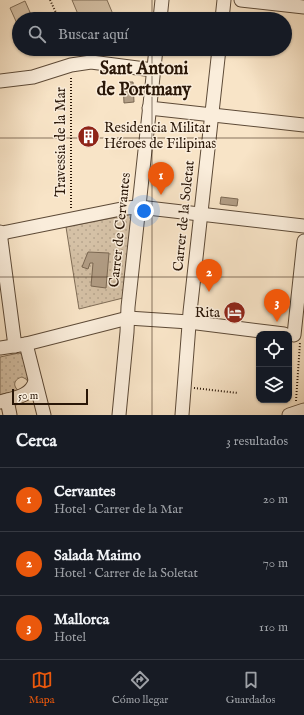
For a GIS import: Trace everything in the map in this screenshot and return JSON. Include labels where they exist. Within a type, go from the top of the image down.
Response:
[{"type":"street","points":[[161,12],[162,0]]},
{"type":"street","points":[[223,12],[224,0]]},
{"type":"street","points":[[241,0],[304,7]]},
{"type":"street","name":"Carrer de Cervantes","points":[[119,415],[155,56]]},
{"type":"street","name":"Carrer de la Soletat","points":[[182,415],[189,322],[218,56]]},
{"type":"street","points":[[0,80],[33,77],[71,65],[91,62],[153,70]]},
{"type":"street","points":[[149,108],[304,124]]},
{"type":"street","points":[[44,415],[35,382],[20,345],[0,233],[126,208],[139,207],[304,226]]},
{"type":"street","points":[[0,348],[20,345],[128,318],[189,322],[294,335],[304,241]]},
{"type":"street","points":[[10,415],[3,401],[30,392],[35,382]]},
{"type":"path","points":[[50,0],[56,12]]},
{"type":"path","name":"Travessia de la Mar","points":[[71,65],[71,219]]},
{"type":"path","points":[[294,335],[296,413]]},
{"type":"path","points":[[185,387],[238,393]]},
{"type":"shaded area","points":[[72,0],[107,0],[112,12],[77,12]]},
{"type":"shaded area","points":[[25,1],[30,12],[12,12],[10,8]]},
{"type":"shaded area","points":[[123,82],[133,82],[134,102],[124,103]]},
{"type":"shaded area","points":[[221,197],[238,199],[237,206],[220,204]]},
{"type":"shaded area","points":[[132,214],[123,298],[79,309],[66,227]]},
{"type":"shaded area","points":[[88,252],[109,253],[106,288],[91,286],[93,263],[90,263],[88,269],[82,267]]},
{"type":"shaded area","points":[[19,353],[24,355],[30,387],[0,398],[0,357]],"holes":[[[22,377],[29,383],[19,391],[15,387],[17,379]]]},
{"type":"place","name":"Residencia Militar Héroes de Filipinas","points":[[88,136]]},
{"type":"place","name":"Cervantes","points":[[161,195]]},
{"type":"place","name":"Salada Maimo","points":[[209,292]]},
{"type":"place","name":"Rita","points":[[235,313]]},
{"type":"place","name":"Mallorca","points":[[277,322]]},
{"type":"district","name":"Sant Antoni de Portmany","points":[[144,79]]}]
